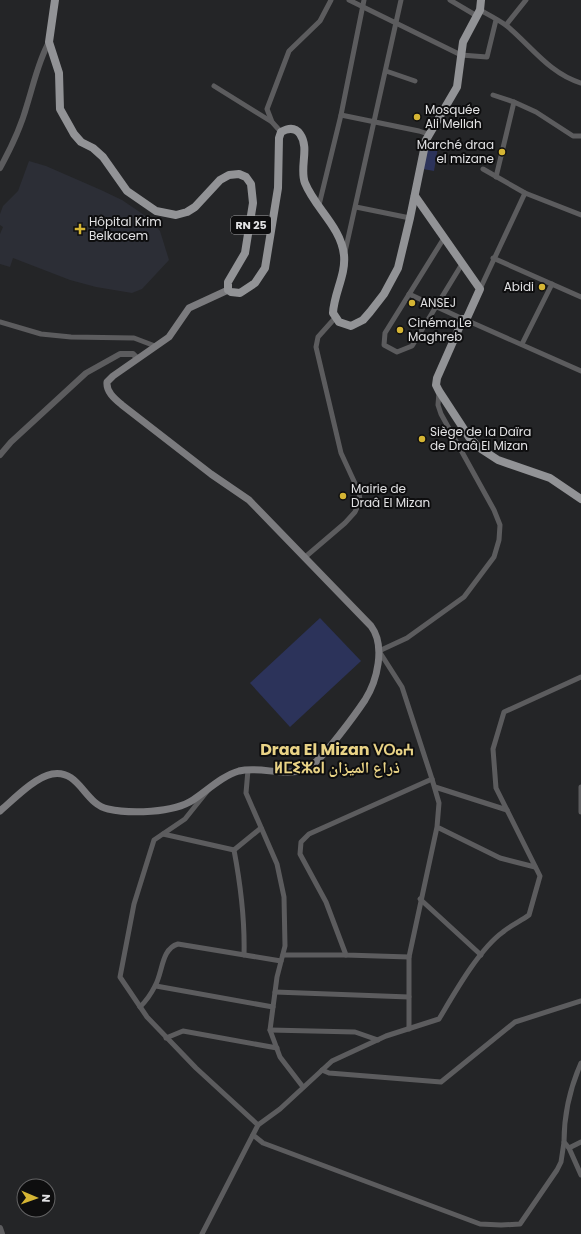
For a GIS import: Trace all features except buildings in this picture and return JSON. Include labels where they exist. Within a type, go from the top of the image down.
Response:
[{"type":"main road","name":"RN 25","points":[[55,0],[50,42],[59,72],[60,109],[66,122],[81,142],[92,148],[103,157],[127,191],[156,211],[176,215],[187,212],[202,201],[220,180],[229,175],[239,174],[246,177],[251,184],[253,192],[251,220],[245,253],[228,282],[228,290],[231,292],[240,293],[246,289],[254,283],[265,268],[278,188],[279,138],[281,132]]},
{"type":"main road","points":[[281,132],[292,129],[297,131],[302,136],[304,143],[304,181],[337,233],[344,255],[342,274],[334,304],[335,318],[339,322],[350,326],[363,320],[370,312],[384,294],[398,268],[428,134],[457,86],[461,55],[466,34],[479,13],[482,0]]},
{"type":"main road","points":[[415,196],[480,289],[437,378],[436,385],[439,391],[469,438],[482,451],[503,462],[550,478],[581,499]]},
{"type":"main road","points":[[0,811],[34,784],[51,774],[62,774],[77,781],[93,802],[108,809],[161,811],[180,807],[231,774],[248,770],[290,773],[312,765],[358,710],[370,693],[379,651],[378,640],[371,626],[249,500],[205,469],[122,405],[110,393],[107,385],[109,379],[169,336],[189,308],[228,290]]},
{"type":"street","points":[[272,122],[267,109],[289,51],[320,21],[331,0]]},
{"type":"street","points":[[349,0],[461,55],[487,57],[496,20]]},
{"type":"street","points":[[319,205],[341,114],[364,0]]},
{"type":"street","points":[[344,255],[356,207],[401,0]]},
{"type":"street","points":[[450,0],[506,25],[558,72],[569,79],[581,83]]},
{"type":"street","points":[[506,25],[526,0]]},
{"type":"street","points":[[0,168],[27,107],[41,57],[50,42]]},
{"type":"street","points":[[386,71],[415,81]]},
{"type":"street","points":[[214,86],[272,122],[281,132]]},
{"type":"street","points":[[493,95],[514,102],[536,112],[572,136],[581,136]]},
{"type":"street","points":[[496,176],[514,102]]},
{"type":"street","points":[[341,114],[428,134]]},
{"type":"street","points":[[483,169],[525,193],[581,215]]},
{"type":"street","points":[[480,289],[493,258],[525,193]]},
{"type":"street","points":[[356,207],[410,218]]},
{"type":"street","points":[[444,238],[385,333],[384,345],[397,352],[412,346],[462,264]]},
{"type":"street","points":[[493,258],[581,297]]},
{"type":"street","points":[[522,344],[552,284]]},
{"type":"street","points":[[409,294],[581,371]]},
{"type":"street","points":[[304,558],[345,523],[355,512],[360,501],[360,492],[341,453],[316,347],[318,337],[335,318]]},
{"type":"street","points":[[0,322],[41,334],[71,337],[134,338],[155,346]]},
{"type":"street","points":[[0,455],[86,373],[120,354],[133,354],[138,358]]},
{"type":"street","points":[[409,1029],[409,957],[420,899],[432,856],[437,828],[439,803],[402,686],[379,651],[407,638],[464,597],[494,557],[499,540],[500,524],[494,510],[441,414],[438,405],[439,391]]},
{"type":"street","points":[[202,1234],[258,1125],[332,1061],[378,1040],[439,1019],[460,984],[481,955],[502,932],[530,915],[540,876],[496,788],[493,749],[504,712],[581,677]]},
{"type":"street","points":[[248,770],[246,793],[277,864],[284,897],[285,946],[275,992],[270,1030],[280,1058],[303,1087]]},
{"type":"street","points":[[346,955],[326,902],[300,854],[301,842],[309,834],[432,779]]},
{"type":"street","points":[[581,787],[581,812]]},
{"type":"street","points":[[210,788],[205,797],[185,819],[154,840],[134,904],[120,977],[147,1017],[166,1038],[258,1125]]},
{"type":"street","points":[[435,788],[507,810]]},
{"type":"street","points":[[234,850],[260,828]]},
{"type":"street","points":[[437,828],[500,858],[535,867]]},
{"type":"street","points":[[163,834],[234,850]]},
{"type":"street","points":[[234,850],[245,918],[244,955]]},
{"type":"street","points":[[420,899],[481,955]]},
{"type":"street","points":[[140,1007],[156,986],[166,952],[170,946],[178,944],[281,962]]},
{"type":"street","points":[[283,955],[409,957]]},
{"type":"street","points":[[156,986],[273,1007]]},
{"type":"street","points":[[275,992],[409,997]]},
{"type":"street","points":[[322,1070],[329,1073],[441,1082],[515,1022],[581,1001]]},
{"type":"street","points":[[270,1030],[355,1032],[378,1040]]},
{"type":"street","points":[[166,1038],[184,1031],[276,1048]]},
{"type":"street","points":[[253,1135],[263,1143],[480,1224],[520,1224],[561,1162],[564,1142],[564,1126],[573,1081],[581,1063]]},
{"type":"street","points":[[564,1142],[569,1148],[581,1175]]},
{"type":"street","points":[[569,1148],[581,1142]]},
{"type":"street","points":[[0,1228],[2,1234]]},
{"type":"shaded area","points":[[427,145],[438,147],[434,171],[423,169]]},
{"type":"shaded area","name":"Hôpital Krim Belkacem","points":[[29,161],[46,166],[101,190],[122,200],[147,217],[160,231],[169,260],[142,289],[132,293],[96,287],[70,280],[13,258],[10,267],[0,264],[0,234],[3,227],[0,225],[0,214],[3,206],[18,191]]},
{"type":"shaded area","points":[[320,618],[361,661],[290,727],[250,683]]},
{"type":"place","name":"Mosquée Ali Mellah","points":[[417,117]]},
{"type":"place","name":"Marché draa el mizane","points":[[502,152]]},
{"type":"place","name":"Hôpital Krim Belkacem","points":[[80,229]]},
{"type":"place","name":"Abidi","points":[[542,287]]},
{"type":"place","name":"ANSEJ","points":[[412,303]]},
{"type":"place","name":"Cinéma Le Maghreb","points":[[400,330]]},
{"type":"place","name":"Siège de la Daïra de Draâ El Mizan","points":[[422,439]]},
{"type":"place","name":"Mairie de Draâ El Mizan","points":[[343,496]]},
{"type":"district","name":"Draa El Mizan ⴸⵔⴰⵄ ⵍⵎⵉⵣⴰⵏ ذراع الميزان","points":[[337,758]]}]
